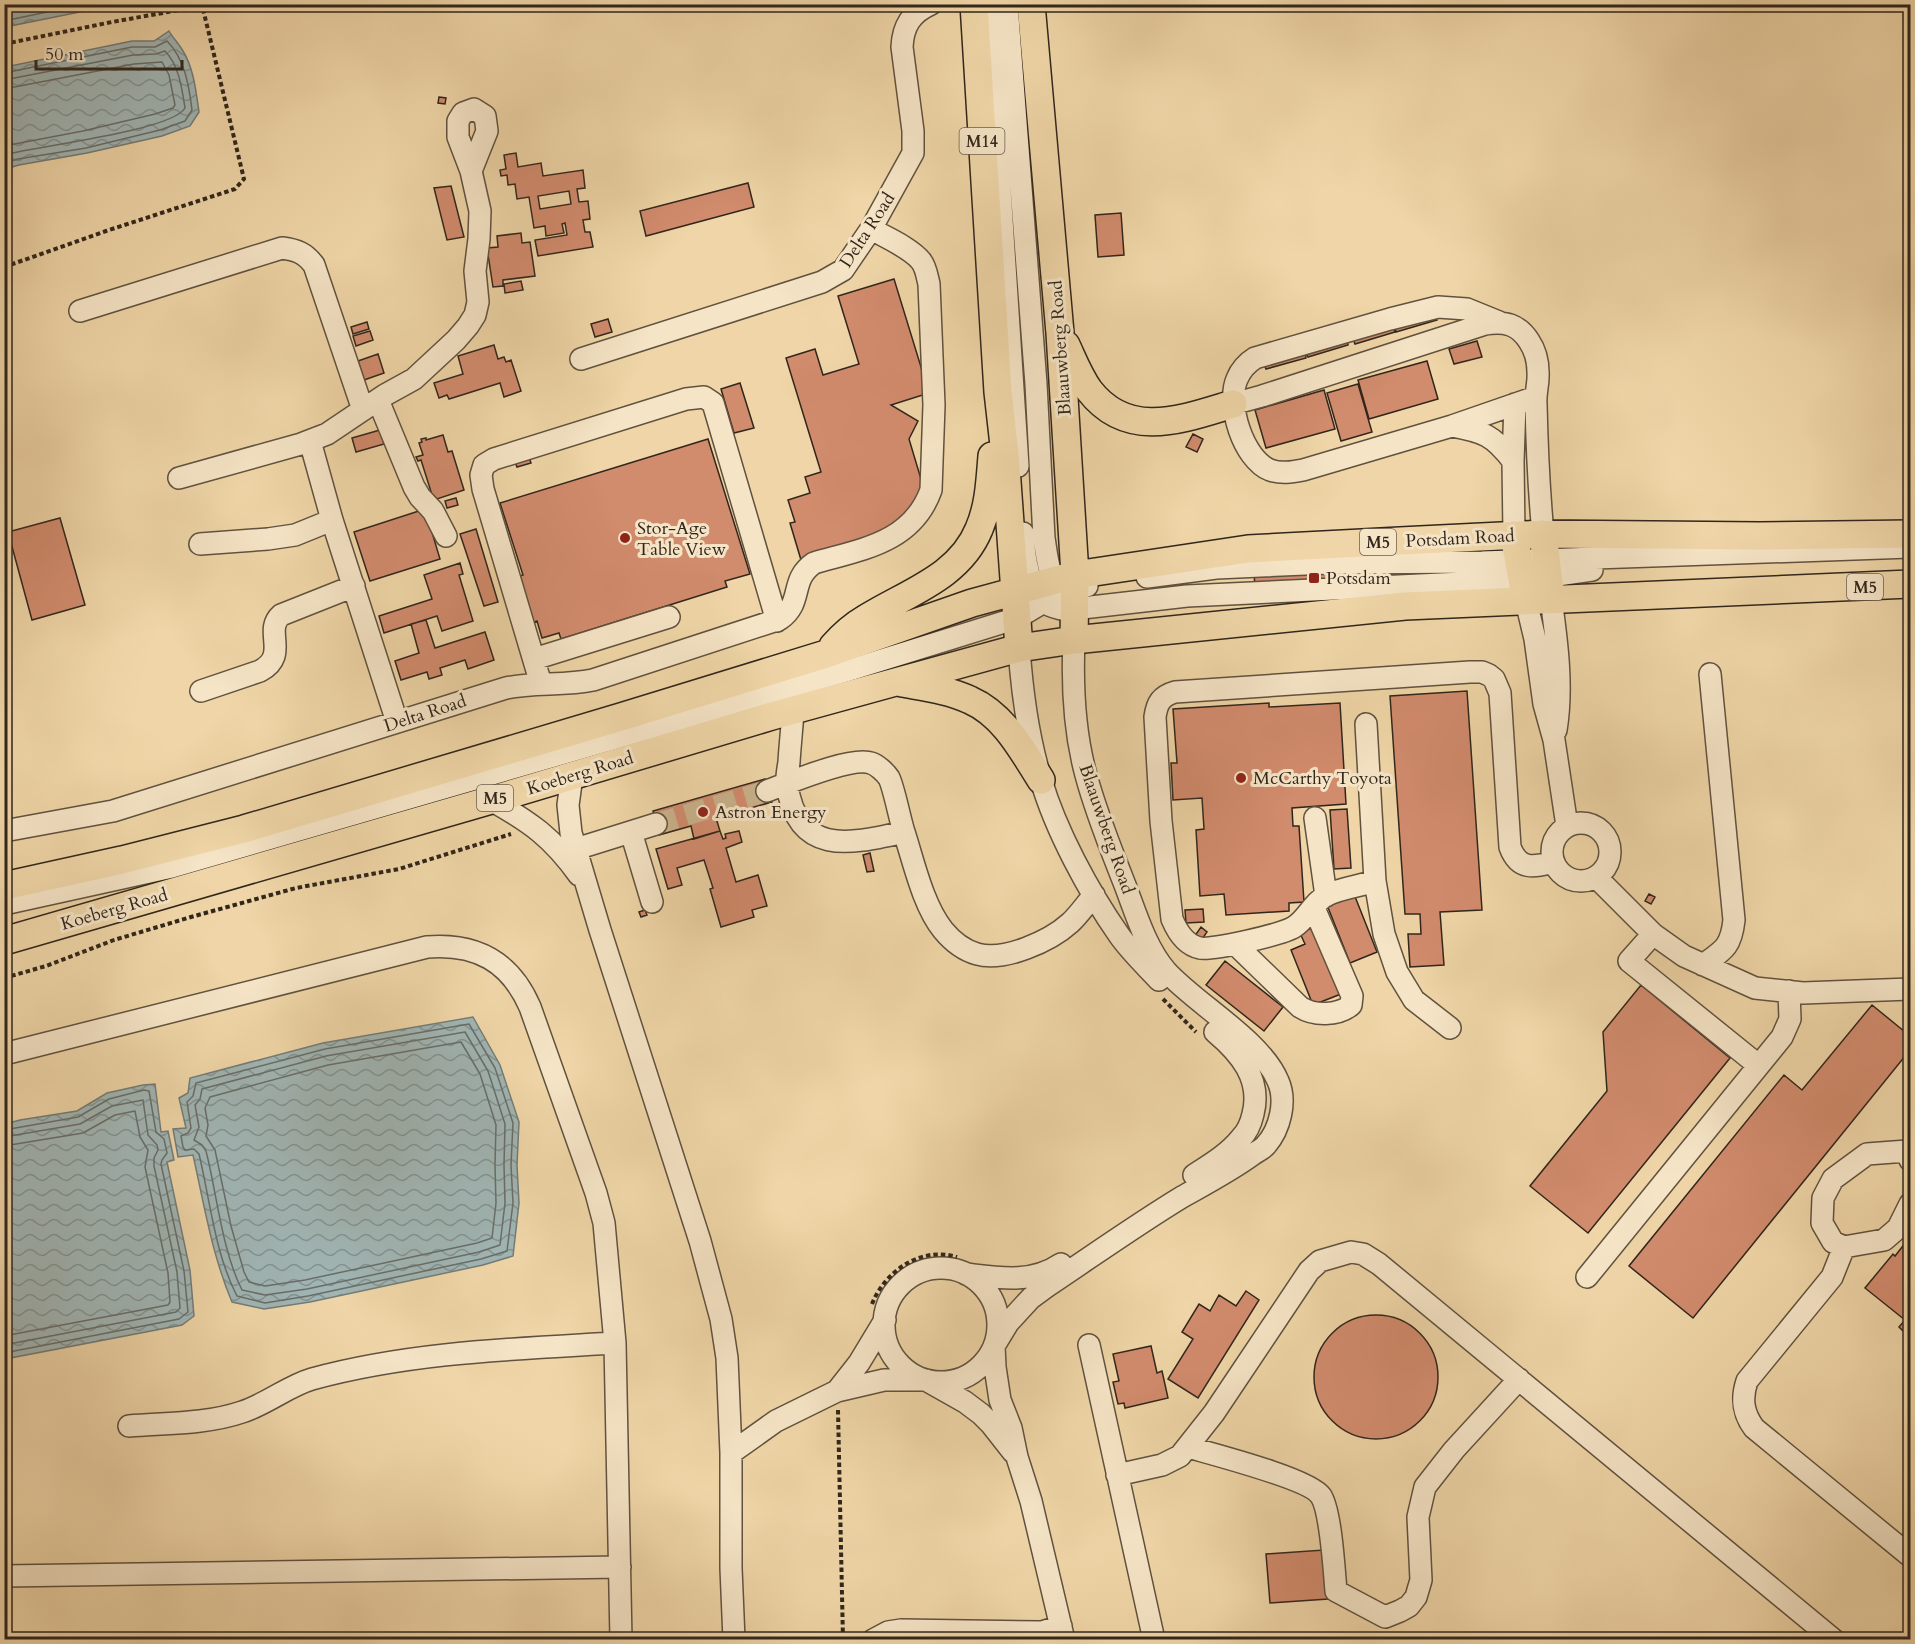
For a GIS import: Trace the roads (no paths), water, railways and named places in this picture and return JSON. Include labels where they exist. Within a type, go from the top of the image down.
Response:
[{"type":"main road","name":"Blaauwberg Road","points":[[974,4],[998,392],[1005,454],[1074,640]]},
{"type":"main road","name":"Blaauwberg Road","points":[[1030,4],[1060,333],[1054,590]]},
{"type":"main road","points":[[1060,333],[1090,391],[1107,408],[1126,418],[1149,423],[1165,422],[1233,404]]},
{"type":"main road","points":[[826,654],[857,624],[941,576],[969,549],[980,528],[987,502],[998,392]]},
{"type":"main road","name":"Potsdam Road","points":[[1019,648],[1074,640],[1405,606],[1534,568],[1760,536],[1911,534]]},
{"type":"main road","name":"Potsdam Road","points":[[1054,590],[1248,549],[1534,568],[1911,584]]},
{"type":"main road","name":"Blaauwberg Road","points":[[1019,648],[1017,618],[1054,590]]},
{"type":"main road","name":"M5","points":[[4,886],[122,860],[244,829],[826,654],[972,603],[1054,590]]},
{"type":"main road","name":"Koeberg Road","points":[[4,940],[491,800],[772,716],[1019,648]]},
{"type":"main road","points":[[896,682],[962,696],[988,710],[1009,731],[1041,780]]},
{"type":"street","name":"Delta Road","points":[[581,359],[830,279],[843,270],[871,229],[913,153],[913,131],[902,47],[903,34],[912,16],[931,4]]},
{"type":"street","points":[[988,4],[1023,540],[1027,564],[1054,590],[1186,596],[1534,568],[1911,547]]},
{"type":"street","points":[[1007,4],[1036,384],[1044,538],[1054,590]]},
{"type":"street","points":[[179,478],[310,441],[327,434],[414,379],[456,340],[475,315],[478,302],[475,271],[480,211],[471,171]]},
{"type":"street","points":[[541,684],[483,489],[481,470],[484,465],[494,459],[686,399],[704,397],[713,403],[777,621],[792,608],[801,574],[814,563],[872,546],[897,535],[909,526],[918,514],[931,490],[934,405],[929,284],[921,261],[911,252],[871,229]]},
{"type":"street","points":[[80,311],[282,248],[296,250],[307,256],[314,265],[370,405],[414,487],[433,511],[446,536]]},
{"type":"street","points":[[1534,568],[1538,372],[1536,356],[1530,342],[1520,330],[1510,324],[1467,309],[1438,307],[1278,351],[1256,358],[1244,366],[1236,380],[1233,404],[1241,434],[1256,460],[1269,469],[1282,473],[1303,470],[1452,426],[1536,398]]},
{"type":"street","points":[[1233,404],[1485,324],[1499,322]]},
{"type":"street","points":[[1515,404],[1513,461],[1534,568],[1557,637],[1559,712],[1554,740],[1567,826]]},
{"type":"street","points":[[1452,426],[1486,435],[1500,445],[1513,461]]},
{"type":"street","points":[[310,441],[332,520],[397,722]]},
{"type":"street","points":[[200,544],[295,535],[332,520]]},
{"type":"street","points":[[1534,568],[1584,570],[1911,556]]},
{"type":"street","points":[[201,692],[269,667],[275,651],[274,623],[281,615],[354,586]]},
{"type":"street","points":[[534,659],[669,617]]},
{"type":"street","points":[[4,904],[172,867],[854,669],[1017,618]]},
{"type":"street","name":"Delta Road","points":[[4,831],[113,811],[506,688],[527,684],[564,685],[593,680],[777,621]]},
{"type":"street","name":"Blaauwberg Road","points":[[994,1346],[1008,1323],[1031,1298],[1159,1212],[1242,1162],[1266,1145],[1278,1125],[1281,1095],[1279,1082],[1271,1067],[1253,1046],[1165,970],[1138,919],[1085,773],[1078,735],[1072,677],[1074,640]]},
{"type":"street","name":"Blaauwberg Road","points":[[965,1267],[1012,1279],[1035,1276],[1055,1269],[1225,1154],[1243,1137],[1251,1122],[1256,1104],[1255,1083],[1243,1060],[1227,1042],[1193,1014],[1159,980],[1120,937],[1094,895],[1061,832],[1041,780],[1028,727],[1021,683],[1019,648]]},
{"type":"street","points":[[1375,881],[1320,902],[1304,920],[1291,929],[1219,948],[1200,948],[1184,939],[1173,919],[1161,821],[1155,717],[1157,705],[1162,699],[1175,692],[1482,672],[1494,679],[1500,693],[1512,854],[1522,864],[1535,867],[1554,862]]},
{"type":"street","points":[[1703,965],[1722,951],[1732,938],[1734,920],[1710,674]]},
{"type":"street","points":[[793,711],[777,788],[807,830],[816,837],[842,842],[874,839],[903,832]]},
{"type":"street","points":[[1366,723],[1375,881],[1384,934],[1397,972],[1414,1000],[1450,1028]]},
{"type":"street","points":[[777,788],[856,761],[872,763],[889,778],[903,832],[935,917],[954,941],[979,955],[994,956],[1010,953],[1037,944],[1070,923],[1094,895]]},
{"type":"street","points":[[572,776],[568,805],[576,849],[711,1280],[720,1319],[727,1358],[734,1640]]},
{"type":"street","points":[[491,800],[528,821],[547,836],[588,888]]},
{"type":"street","points":[[1234,944],[1307,1011],[1315,1014],[1347,1008],[1351,1005],[1352,996],[1320,902],[1315,818]]},
{"type":"street","points":[[1584,822],[1601,830],[1607,837],[1611,855],[1603,872],[1596,878],[1587,881],[1569,879],[1562,874],[1554,862],[1552,849],[1554,840],[1567,826],[1584,822]]},
{"type":"street","points":[[576,849],[656,824]]},
{"type":"street","points":[[631,832],[652,902]]},
{"type":"street","points":[[1596,878],[1653,934],[1684,956],[1755,988],[1803,993],[1909,992]]},
{"type":"street","points":[[1653,934],[1629,960],[1758,1065]]},
{"type":"street","points":[[4,1054],[427,947],[459,947],[475,951],[510,973],[522,988],[546,1050],[596,1193],[603,1223],[615,1343],[621,1640]]},
{"type":"street","points":[[1587,1276],[1782,1037],[1790,1019],[1789,991]]},
{"type":"street","points":[[1255,1095],[1281,1095]]},
{"type":"street","points":[[1909,1154],[1867,1154],[1833,1179],[1823,1198],[1822,1223],[1833,1242],[1844,1247],[1884,1240],[1899,1228],[1911,1204]]},
{"type":"street","points":[[1844,1247],[1832,1277],[1747,1382],[1743,1406],[1746,1418],[1754,1428],[1911,1556]]},
{"type":"street","points":[[1117,1475],[1162,1465],[1180,1456],[1214,1413],[1309,1271],[1320,1261],[1351,1252],[1363,1254],[1379,1264],[1834,1640]]},
{"type":"street","points":[[837,1399],[859,1363],[877,1316],[908,1279],[930,1269],[965,1267],[987,1292],[994,1304],[998,1325],[994,1346],[996,1385],[1011,1428],[1017,1457],[1031,1501],[1052,1634],[901,1630],[888,1632],[873,1640]]},
{"type":"street","points":[[877,1316],[895,1358],[909,1371],[965,1402],[981,1414],[1017,1457]]},
{"type":"street","points":[[129,1426],[224,1417],[260,1405],[310,1380],[376,1365],[439,1355],[615,1343]]},
{"type":"street","points":[[1089,1345],[1154,1640]]},
{"type":"street","points":[[731,1453],[776,1421],[884,1380],[943,1382],[967,1376],[986,1361],[994,1346]]},
{"type":"street","points":[[1188,1447],[1290,1479],[1315,1490],[1321,1496],[1325,1506],[1333,1553],[1336,1591],[1385,1617],[1409,1606],[1416,1597],[1420,1580],[1418,1517],[1425,1487],[1454,1450],[1519,1379]]},
{"type":"street","points":[[4,1576],[620,1567]]},
{"type":"water","points":[[5,4],[115,4],[115,5],[5,27]]},
{"type":"water","points":[[169,31],[187,58],[194,81],[199,112],[190,126],[162,136],[5,169],[5,67],[132,41],[154,41]]},
{"type":"water","points":[[473,1017],[500,1065],[519,1122],[517,1165],[519,1203],[513,1256],[483,1265],[310,1302],[264,1309],[232,1302],[214,1248],[193,1155],[178,1157],[173,1129],[186,1128],[179,1098],[188,1093],[190,1078],[323,1043]]},
{"type":"water","points":[[155,1084],[161,1132],[168,1131],[174,1160],[167,1162],[190,1270],[194,1316],[182,1325],[5,1359],[5,1124],[77,1111],[107,1093]]},
{"type":"tunnel","points":[[656,824],[767,791]]},
{"type":"place","name":"Stor-Age Table View","points":[[625,538]]},
{"type":"place","name":"Potsdam","points":[[1314,578]]},
{"type":"place","name":"McCarthy Toyota","points":[[1241,778]]},
{"type":"place","name":"Astron Energy","points":[[703,812]]}]
